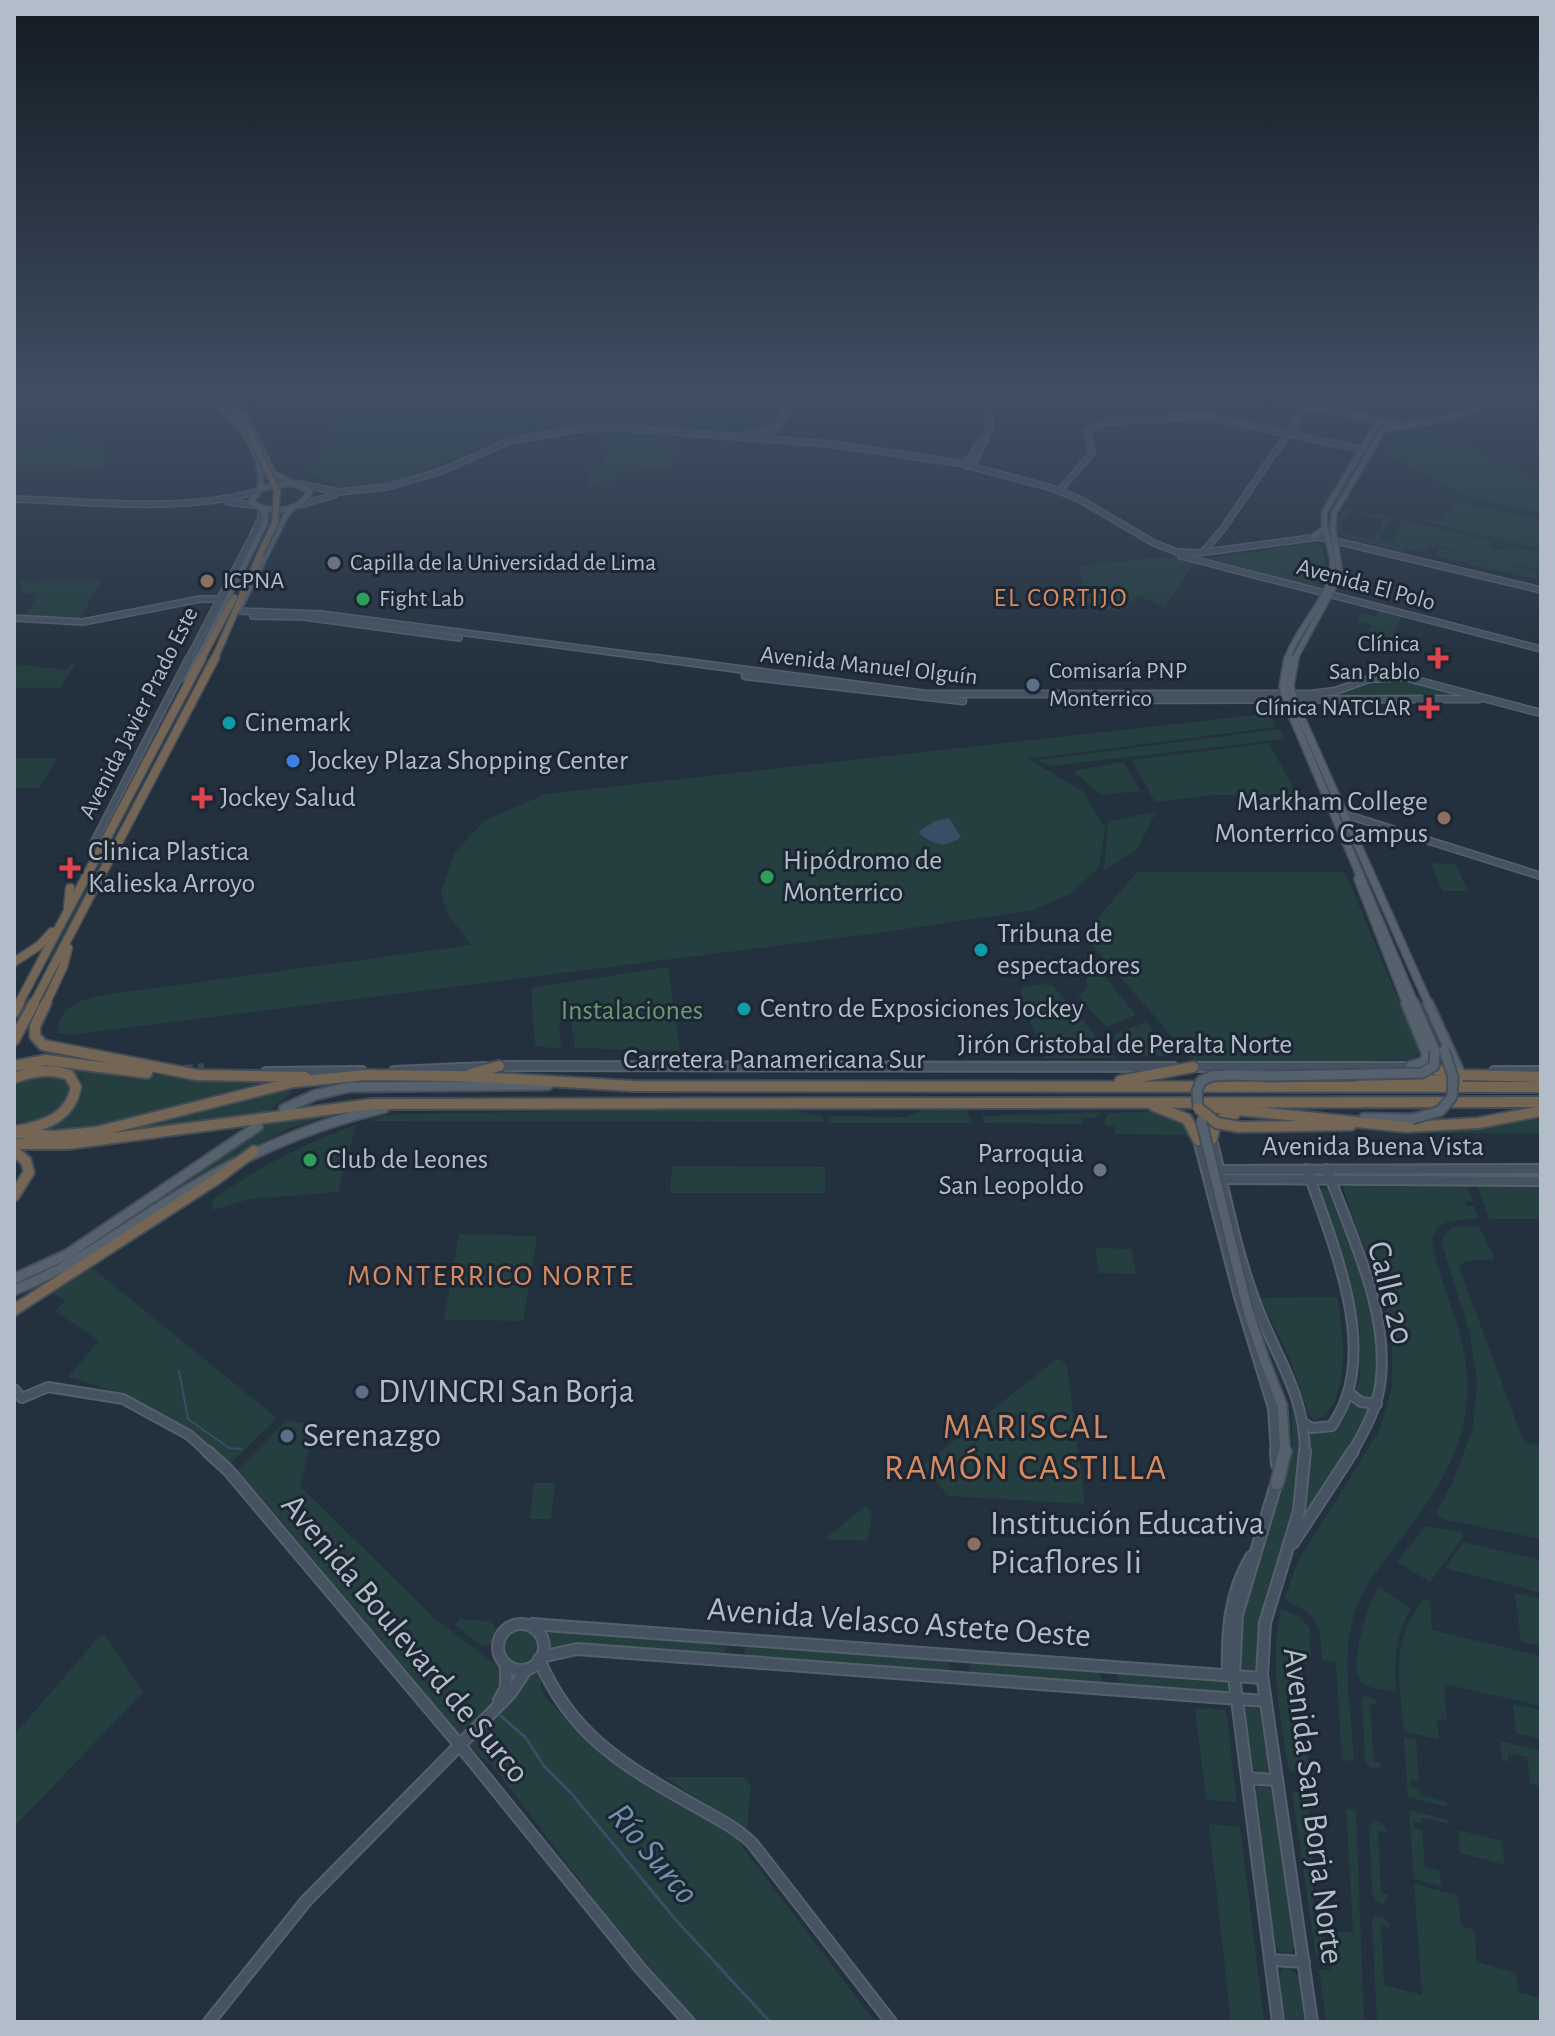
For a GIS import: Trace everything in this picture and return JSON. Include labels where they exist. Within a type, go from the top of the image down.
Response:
[{"type":"highway","points":[[221,646],[272,518],[271,490]]},
{"type":"highway","points":[[185,686],[258,555]]},
{"type":"highway","name":"Avenida Javier Prado Este","points":[[14,1040],[221,646]]},
{"type":"highway","name":"Avenida Javier Prado Este","points":[[14,1012],[185,686]]},
{"type":"highway","points":[[129,776],[133,785]]},
{"type":"highway","points":[[91,848],[96,858]]},
{"type":"highway","points":[[14,962],[47,939],[68,912],[70,888]]},
{"type":"highway","points":[[69,940],[63,967],[35,1026],[35,1036],[40,1044],[163,1070],[236,1077],[336,1077]]},
{"type":"highway","points":[[14,1066],[31,1061],[51,1062],[147,1073]]},
{"type":"highway","points":[[462,1077],[499,1066]]},
{"type":"highway","points":[[1105,1085],[1193,1067]]},
{"type":"highway","points":[[1437,1070],[1463,1075],[1541,1077]]},
{"type":"highway","points":[[14,1078],[37,1071],[53,1071],[69,1075],[76,1087],[72,1103],[56,1119],[14,1132]]},
{"type":"highway","points":[[1265,1076],[1482,1082],[1504,1087]]},
{"type":"highway","name":"Carretera Panamericana Sur","points":[[14,1132],[56,1136],[110,1129],[291,1083],[336,1077],[462,1077],[585,1084],[1541,1087]]},
{"type":"highway","points":[[1143,1102],[1541,1102]]},
{"type":"highway","points":[[1143,1102],[1177,1111],[1189,1119],[1198,1140]]},
{"type":"highway","name":"Carretera Panamericana Sur","points":[[14,1144],[68,1144],[352,1106],[411,1103],[1143,1102]]},
{"type":"highway","points":[[1181,1102],[1382,1125]]},
{"type":"highway","points":[[1198,1108],[1217,1123],[1228,1126],[1455,1125],[1541,1111]]},
{"type":"highway","points":[[1212,1139],[1212,1126],[1223,1116],[1262,1113]]},
{"type":"highway","points":[[14,1151],[26,1158],[30,1168],[24,1185],[14,1196]]},
{"type":"highway","points":[[14,1310],[218,1178],[254,1151]]},
{"type":"main road","points":[[258,490],[251,499],[253,505],[261,509],[296,506],[310,495],[309,490]]},
{"type":"main road","points":[[1327,1118],[1412,1119],[1437,1114],[1452,1099],[1455,1079],[1439,1051],[1357,866],[1282,679],[1285,662],[1341,571],[1324,529],[1325,511],[1338,490]]},
{"type":"main road","points":[[1331,541],[1332,516],[1347,490]]},
{"type":"main road","name":"Avenida Javier Prado Este","points":[[221,646],[286,515],[296,506]]},
{"type":"main road","name":"Avenida Javier Prado Este","points":[[185,686],[265,523],[266,515],[261,509]]},
{"type":"main road","points":[[1314,536],[1324,529]]},
{"type":"main road","points":[[194,649],[194,663]]},
{"type":"main road","points":[[1289,697],[1290,710],[1346,817],[1459,1071]]},
{"type":"main road","points":[[1267,700],[1290,710]]},
{"type":"main road","points":[[1357,866],[1360,889],[1427,1054],[1424,1062],[1411,1066]]},
{"type":"main road","points":[[1277,1483],[1286,1461],[1288,1435],[1278,1393],[1244,1296],[1195,1091],[1206,1077],[1422,1073],[1434,1066],[1439,1051],[1387,921],[1384,902]]},
{"type":"main road","points":[[284,1109],[315,1095],[349,1087],[585,1084]]},
{"type":"main road","points":[[14,1290],[57,1271],[215,1171],[254,1151],[337,1119],[411,1103]]},
{"type":"main road","points":[[14,1279],[68,1254],[258,1126]]},
{"type":"street","points":[[79,503],[169,503],[233,498],[258,490]]},
{"type":"street","points":[[330,490],[358,490]]},
{"type":"street","points":[[296,506],[327,496],[378,490]]},
{"type":"street","points":[[1044,490],[1063,495],[1147,543],[1182,556],[1306,540],[1331,541]]},
{"type":"street","points":[[1060,490],[1165,548],[1212,553],[1208,551],[1314,536],[1541,592]]},
{"type":"street","points":[[1199,554],[1222,530],[1249,490]]},
{"type":"street","points":[[14,501],[153,507],[236,502],[253,505]]},
{"type":"street","name":"Avenida Javier Prado Este","points":[[91,848],[260,522],[261,509]]},
{"type":"street","points":[[1222,530],[1220,542],[1246,545]]},
{"type":"street","points":[[1213,540],[1222,551]]},
{"type":"street","name":"Avenida El Polo","points":[[1182,556],[1326,597],[1541,649]]},
{"type":"street","points":[[14,618],[83,622],[200,599],[220,599]]},
{"type":"street","name":"Avenida Manuel Olguín","points":[[237,613],[304,617],[918,694],[990,698],[1267,700],[1289,697]]},
{"type":"street","name":"Avenida Manuel Olguín","points":[[1304,697],[1330,693],[1369,679],[1398,676],[1541,713]]},
{"type":"street","points":[[1116,688],[1117,692],[1128,695]]},
{"type":"street","name":"Avenida Manuel Olguín","points":[[990,698],[1128,695],[1467,696]]},
{"type":"street","points":[[1346,817],[1541,878]]},
{"type":"street","name":"Jirón Cristobal de Peralta Norte","points":[[236,1077],[256,1072],[499,1066],[1411,1066],[1459,1071],[1541,1071]]},
{"type":"street","name":"Avenida San Borja Norte","points":[[1212,1139],[1253,1296],[1298,1396],[1305,1424],[1305,1469],[1287,1552],[1265,1623],[1262,1678],[1312,2022]]},
{"type":"street","points":[[1198,1140],[1239,1297],[1273,1408],[1278,1444],[1277,1483]]},
{"type":"street","name":"Avenida Buena Vista","points":[[1220,1174],[1307,1169],[1541,1169]]},
{"type":"street","name":"Calle 20","points":[[1305,1424],[1312,1428],[1332,1426],[1343,1411],[1354,1367],[1353,1327],[1307,1169]]},
{"type":"street","name":"Calle 20","points":[[1287,1552],[1356,1445],[1377,1404],[1382,1373],[1379,1332],[1327,1169]]},
{"type":"street","name":"Avenida Buena Vista","points":[[1206,1174],[1310,1179],[1541,1181]]},
{"type":"street","name":"Avenida Boulevard de Surco","points":[[18,1393],[48,1387],[123,1399],[189,1435],[228,1470],[458,1743],[640,1968],[689,2022]]},
{"type":"street","points":[[1348,1392],[1361,1402],[1377,1404]]},
{"type":"street","name":"Avenida San Borja Norte","points":[[1277,1483],[1255,1552],[1240,1574],[1231,1606],[1231,1675],[1278,2022]]},
{"type":"street","points":[[209,2022],[306,1901],[458,1743],[495,1709],[526,1670],[540,1658],[544,1650],[542,1634],[532,1624],[518,1624],[502,1636],[498,1654],[506,1667],[506,1688],[495,1709]]},
{"type":"street","name":"Avenida Velasco Astete Oeste","points":[[532,1624],[1262,1678]]},
{"type":"street","name":"Avenida Velasco Astete Oeste","points":[[540,1658],[577,1649],[1265,1701]]},
{"type":"street","points":[[545,1679],[551,1660],[558,1652]]},
{"type":"street","points":[[540,1658],[545,1679],[568,1716],[599,1746],[619,1761],[735,1828],[752,1843],[804,1906],[843,1964],[891,2022]]},
{"type":"street","points":[[506,1667],[526,1670]]},
{"type":"street","points":[[1247,1778],[1277,1780]]},
{"type":"street","points":[[1272,1960],[1304,1962]]},
{"type":"green space","points":[[1453,490],[1541,490],[1541,513]]},
{"type":"green space","points":[[1454,502],[1541,520],[1541,549],[1425,522],[1427,519],[1441,522],[1445,512],[1462,513],[1450,509]]},
{"type":"green space","points":[[1344,508],[1351,510],[1340,523],[1343,525],[1340,532],[1369,539],[1376,534],[1373,532],[1379,533],[1383,520],[1357,511],[1391,517],[1380,539],[1392,543],[1403,520],[1491,541],[1489,547],[1504,551],[1507,546],[1541,552],[1541,561],[1532,561],[1541,564],[1539,570],[1502,563],[1536,572],[1537,580],[1436,556],[1438,548],[1485,558],[1436,546],[1431,551],[1433,540],[1428,550],[1422,549],[1420,552],[1404,548],[1402,552],[1345,538],[1338,532],[1338,520]]},
{"type":"green space","points":[[1313,543],[1322,546],[1326,570],[1318,588],[1209,558]]},
{"type":"green space","points":[[1174,556],[1195,562],[1165,607],[1139,596],[1117,612],[1077,601],[1085,586],[1077,566]]},
{"type":"green space","points":[[102,579],[79,620],[25,617],[39,593],[20,593],[24,586],[19,584],[21,581]]},
{"type":"green space","points":[[1379,610],[1402,616],[1391,641],[1367,635],[1372,625],[1357,621],[1361,613],[1376,616]]},
{"type":"green space","points":[[228,615],[52,959],[48,959],[203,653]]},
{"type":"green space","points":[[14,664],[67,670],[75,664],[61,688],[14,688]]},
{"type":"green space","points":[[1402,678],[1471,697],[1308,698],[1372,681]]},
{"type":"green space","name":"Hipódromo de Monterrico","points":[[1265,714],[1273,720],[1275,727],[1028,759],[1083,791],[1105,828],[1100,863],[1095,871],[1070,894],[1033,910],[879,933],[69,1035],[57,1033],[61,1018],[69,1008],[96,996],[471,945],[447,913],[441,892],[455,852],[485,820],[546,794]]},
{"type":"green space","points":[[1280,729],[1285,739],[1050,766],[1036,760]]},
{"type":"green space","points":[[1269,743],[1297,795],[1215,795],[1155,802],[1132,760]]},
{"type":"green space","points":[[18,758],[57,758],[39,788],[14,788],[14,764]]},
{"type":"green space","points":[[1123,762],[1140,791],[1101,795],[1073,771]]},
{"type":"green space","points":[[1156,812],[1137,850],[1104,870],[1108,821]]},
{"type":"green space","points":[[1430,863],[1455,864],[1468,891],[1443,891]]},
{"type":"green space","points":[[1137,872],[1345,872],[1420,1051],[1412,1060],[1375,1060],[1375,1064],[1341,1061],[1195,1062],[1083,935]]},
{"type":"green space","points":[[1086,954],[1136,1015],[1106,1027],[1078,996],[1087,987]]},
{"type":"green space","name":"Instalaciones","points":[[668,967],[680,1051],[575,1048],[571,1020],[559,1022],[561,1049],[535,1046],[531,988]]},
{"type":"green space","points":[[1052,985],[1115,1058],[1046,1058],[1020,999],[1022,988]]},
{"type":"green space","points":[[1146,1022],[1171,1053],[1169,1056],[1126,1055],[1115,1040],[1115,1034]]},
{"type":"green space","points":[[66,1067],[134,1079],[161,1074],[183,1079],[289,1079],[134,1121],[71,1130],[40,1130],[63,1117],[82,1095],[84,1087],[80,1077]]},
{"type":"green space","points":[[55,1075],[65,1080],[70,1090],[61,1106],[41,1119],[14,1122],[14,1083],[37,1076]]},
{"type":"green space","points":[[290,1088],[290,1094],[266,1113],[101,1135]]},
{"type":"green space","points":[[781,1108],[823,1116],[823,1122],[370,1121],[381,1116],[402,1114]]},
{"type":"green space","points":[[924,1110],[966,1110],[972,1123],[828,1123],[828,1116],[904,1117]]},
{"type":"green space","points":[[1155,1111],[1178,1115],[1194,1135],[1116,1134],[1114,1126],[1106,1126],[1105,1119],[1109,1113]]},
{"type":"green space","points":[[1103,1112],[1096,1118],[1082,1118],[1083,1124],[983,1123],[983,1116]]},
{"type":"green space","points":[[338,1113],[288,1129],[199,1175],[196,1173],[272,1122]]},
{"type":"green space","points":[[1541,1113],[1541,1134],[1434,1133],[1433,1130]]},
{"type":"green space","name":"Club de Leones","points":[[356,1125],[338,1192],[249,1199],[213,1210],[212,1200],[246,1177],[299,1148]]},
{"type":"green space","points":[[672,1166],[825,1167],[825,1193],[670,1193]]},
{"type":"green space","points":[[1346,1185],[1467,1186],[1473,1201],[1465,1201],[1466,1206],[1474,1206],[1478,1216],[1476,1219],[1444,1224],[1432,1239],[1465,1357],[1467,1399],[1464,1420],[1443,1476],[1422,1511],[1373,1576],[1355,1611],[1348,1647],[1354,1762],[1342,1759],[1336,1663],[1322,1660],[1318,1629],[1311,1616],[1284,1600],[1298,1561],[1379,1431],[1392,1386],[1392,1342],[1385,1307],[1343,1189]]},
{"type":"green space","points":[[1477,1186],[1541,1186],[1541,1219],[1489,1219]]},
{"type":"green space","points":[[1327,1188],[1366,1293],[1377,1350],[1377,1377],[1372,1402],[1360,1430],[1310,1508],[1304,1506],[1311,1430],[1336,1429],[1346,1416],[1360,1376],[1360,1330],[1316,1189]]},
{"type":"green space","points":[[1479,1226],[1495,1259],[1465,1261],[1459,1267],[1521,1435],[1529,1444],[1541,1446],[1541,1539],[1442,1519],[1436,1513],[1452,1484],[1473,1428],[1477,1382],[1470,1334],[1441,1241],[1452,1227]]},
{"type":"green space","points":[[459,1234],[537,1236],[523,1321],[444,1320]]},
{"type":"green space","points":[[1095,1248],[1131,1249],[1136,1274],[1099,1273]]},
{"type":"green space","points":[[92,1268],[277,1418],[230,1464],[194,1434],[155,1410],[112,1391],[68,1377],[99,1341],[55,1311],[65,1301],[53,1293]]},
{"type":"green space","points":[[1337,1297],[1343,1346],[1340,1383],[1327,1412],[1315,1420],[1309,1415],[1290,1359],[1260,1298]]},
{"type":"green space","points":[[1261,1333],[1295,1394],[1303,1448],[1293,1508],[1264,1600],[1257,1668],[1252,1672],[1243,1670],[1238,1662],[1246,1596],[1293,1453],[1291,1402]]},
{"type":"green space","points":[[1061,1359],[1067,1367],[1085,1504],[949,1496],[921,1467],[1055,1360]]},
{"type":"green space","points":[[287,1420],[315,1426],[300,1486],[434,1618],[499,1667],[503,1681],[499,1697],[460,1735],[457,1736],[278,1517],[235,1472]]},
{"type":"green space","points":[[534,1483],[555,1483],[551,1519],[530,1519]]},
{"type":"green space","points":[[865,1506],[872,1513],[868,1541],[825,1539]]},
{"type":"green space","points":[[1426,1526],[1461,1532],[1462,1538],[1430,1582],[1397,1562]]},
{"type":"green space","points":[[1463,1542],[1541,1560],[1541,1593],[1445,1568]]},
{"type":"green space","points":[[1379,1587],[1411,1608],[1397,1648],[1396,1692],[1365,1685],[1359,1678],[1357,1667],[1364,1621]]},
{"type":"green space","points":[[1515,1593],[1541,1599],[1541,1646],[1521,1642]]},
{"type":"green space","points":[[1423,1599],[1430,1601],[1432,1630],[1541,1656],[1541,1706],[1444,1684],[1447,1720],[1437,1719],[1439,1740],[1404,1731],[1399,1678],[1401,1647],[1405,1631]]},
{"type":"green space","points":[[1281,1608],[1301,1618],[1309,1627],[1311,1657],[1301,1656],[1308,1762],[1319,1764],[1320,1776],[1289,1771],[1276,1669]]},
{"type":"green space","points":[[459,1619],[489,1621],[495,1626],[493,1644],[482,1646],[455,1625]]},
{"type":"green space","points":[[520,1629],[532,1634],[537,1646],[532,1658],[520,1663],[508,1658],[503,1646],[508,1634]]},
{"type":"green space","points":[[546,1629],[724,1642],[727,1647],[723,1657],[573,1645],[549,1652]]},
{"type":"green space","points":[[105,1635],[143,1692],[14,1827],[14,1735],[99,1637]]},
{"type":"green space","points":[[749,1645],[947,1659],[951,1668],[947,1672],[749,1658],[744,1655]]},
{"type":"green space","points":[[972,1660],[1098,1670],[1103,1681],[1099,1684],[973,1674],[968,1670]]},
{"type":"green space","points":[[541,1669],[541,1687],[546,1698],[604,1757],[735,1837],[875,2022],[695,2020],[615,1927],[493,1766],[467,1745],[520,1682]]},
{"type":"green space","points":[[1123,1671],[1227,1680],[1230,1692],[1124,1687],[1118,1676]]},
{"type":"green space","points":[[1365,1696],[1374,1698],[1378,1704],[1370,1705],[1374,1761],[1382,1763],[1377,1770],[1369,1766],[1365,1759],[1362,1701]]},
{"type":"green space","points":[[1513,1704],[1541,1710],[1541,1739],[1516,1733]]},
{"type":"green space","points":[[1247,1706],[1255,1706],[1260,1712],[1269,1770],[1263,1774],[1251,1768],[1244,1711]]},
{"type":"green space","points":[[1195,1708],[1226,1710],[1237,1802],[1206,1800]]},
{"type":"green space","points":[[1404,1737],[1416,1740],[1419,1782],[1411,1780],[1411,1787],[1419,1789],[1420,1795],[1447,1802],[1447,1807],[1408,1797]]},
{"type":"green space","points":[[1500,1741],[1541,1751],[1541,1799],[1539,1786],[1530,1784],[1527,1757],[1508,1753],[1509,1762],[1502,1760]]},
{"type":"green space","points":[[665,1777],[744,1777],[751,1786],[747,1828],[744,1830]]},
{"type":"green space","points":[[1259,1784],[1267,1785],[1273,1792],[1295,1946],[1291,1953],[1281,1952],[1275,1945],[1255,1792]]},
{"type":"green space","points":[[1292,1791],[1321,1796],[1322,1807],[1309,1806],[1315,1925],[1320,1927],[1321,1937],[1327,1938],[1328,1949],[1322,1958],[1316,1957]]},
{"type":"green space","points":[[1346,1809],[1356,1811],[1364,2022],[1326,2022],[1319,1970],[1329,1970],[1337,1962],[1338,1931],[1353,1933]]},
{"type":"green space","points":[[1409,1810],[1448,1820],[1449,1824],[1422,1818],[1422,1823],[1413,1822],[1414,1828],[1422,1830],[1425,1867],[1440,1871],[1441,1886],[1414,1879]]},
{"type":"green space","points":[[1374,1821],[1383,1824],[1387,1832],[1378,1831],[1381,1893],[1388,1895],[1383,1904],[1376,1901],[1372,1892],[1369,1827]]},
{"type":"green space","points":[[1209,1824],[1240,1827],[1264,2022],[1231,2022]]},
{"type":"green space","points":[[1458,1830],[1502,1841],[1505,1865],[1460,1853]]},
{"type":"green space","points":[[1414,1884],[1458,1895],[1461,1926],[1474,1930],[1477,1962],[1516,1973],[1518,1992],[1541,1998],[1541,2022],[1377,2022],[1372,1921],[1375,1916],[1389,1922],[1390,1928],[1381,1926],[1384,1985],[1422,1995]]},
{"type":"green space","points":[[1283,1968],[1291,1970],[1301,1981],[1305,2022],[1283,2022],[1280,1974]]},
{"type":"water","points":[[949,818],[961,837],[955,841],[939,844],[918,832],[935,821]]},
{"type":"waterway","points":[[179,1371],[188,1419],[229,1448],[241,1449]]},
{"type":"waterway","name":"Río Surco","points":[[501,1716],[526,1738],[544,1766],[572,1794],[675,1919],[770,2022]]},
{"type":"tunnel","points":[[183,1070],[204,1068]]},
{"type":"place","name":"Capilla de la Universidad de Lima","points":[[334,563]]},
{"type":"place","name":"ICPNA","points":[[207,581]]},
{"type":"place","name":"Fight Lab","points":[[363,599]]},
{"type":"place","name":"Clínica San Pablo","points":[[1438,658]]},
{"type":"place","name":"Comisaría PNP Monterrico","points":[[1033,685]]},
{"type":"place","name":"Clínica NATCLAR","points":[[1429,708]]},
{"type":"place","name":"Cinemark","points":[[229,723]]},
{"type":"place","name":"Jockey Plaza Shopping Center","points":[[293,761]]},
{"type":"place","name":"Jockey Salud","points":[[202,798]]},
{"type":"place","name":"Markham College Monterrico Campus","points":[[1444,818]]},
{"type":"place","name":"Clinica Plastica Kalieska Arroyo","points":[[70,868]]},
{"type":"place","name":"Hipódromo de Monterrico","points":[[767,877]]},
{"type":"place","name":"Tribuna de espectadores","points":[[981,950]]},
{"type":"place","name":"Centro de Exposiciones Jockey","points":[[744,1009]]},
{"type":"place","name":"Club de Leones","points":[[310,1160]]},
{"type":"place","name":"Parroquia San Leopoldo","points":[[1100,1170]]},
{"type":"place","name":"DIVINCRI San Borja","points":[[362,1392]]},
{"type":"place","name":"Serenazgo","points":[[287,1436]]},
{"type":"place","name":"Institución Educativa Picaflores Ii","points":[[974,1544]]},
{"type":"district","name":"EL CORTIJO","points":[[1061,598]]},
{"type":"district","name":"MONTERRICO NORTE","points":[[491,1276]]},
{"type":"district","name":"MARISCAL RAMÓN CASTILLA","points":[[1026,1448]]}]
